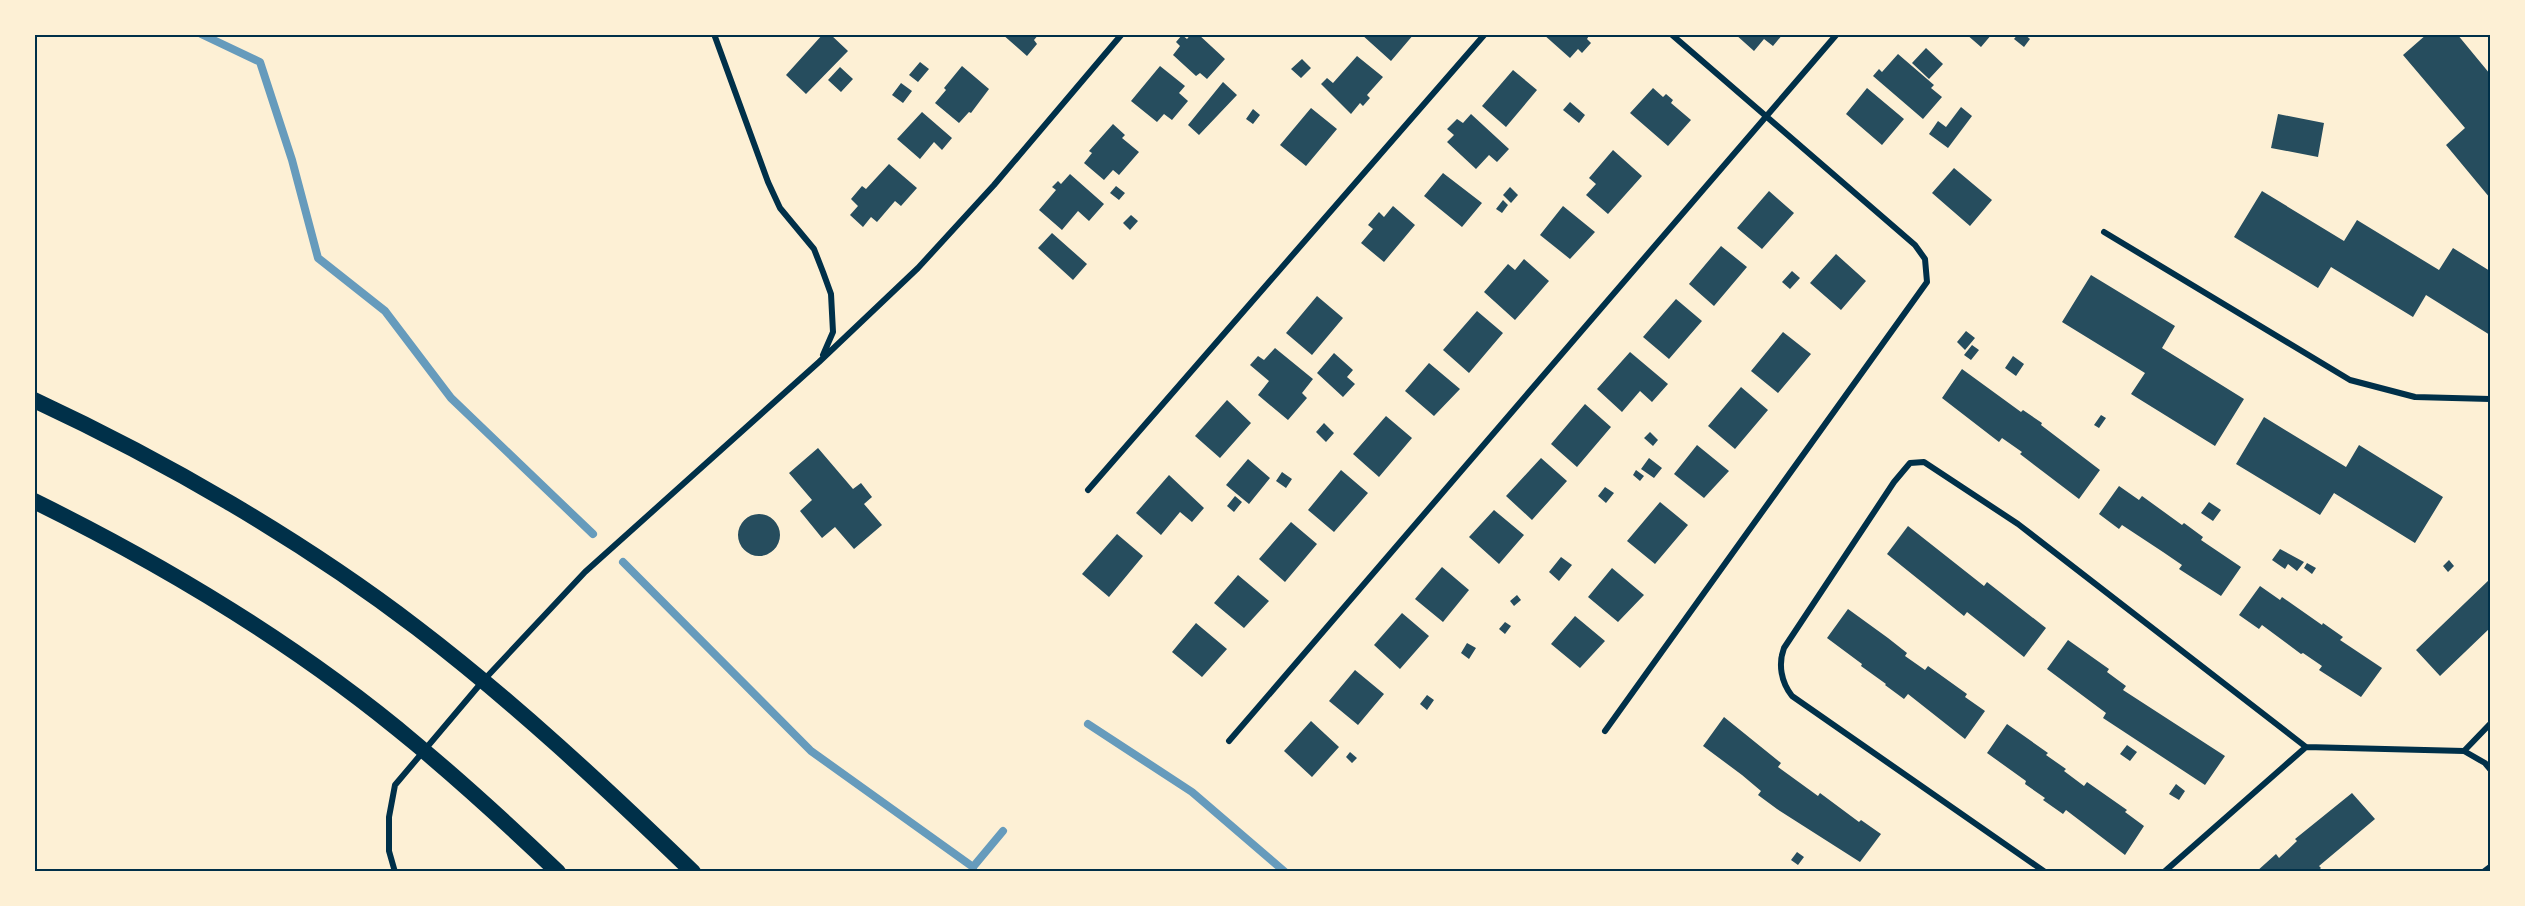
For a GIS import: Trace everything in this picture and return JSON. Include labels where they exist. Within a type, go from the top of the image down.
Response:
[{"type":"highway","points":[[34,400],[112,437],[306,551],[417,628],[548,738],[693,872]]},
{"type":"highway","points":[[34,501],[104,535],[186,582],[313,666],[424,751],[558,872]]},
{"type":"street","points":[[714,34],[768,182],[780,208],[814,249],[831,294],[833,332],[819,362]]},
{"type":"street","points":[[395,872],[389,851],[389,817],[395,785],[482,682],[585,572],[819,362],[918,268],[994,185],[1122,34]]},
{"type":"street","points":[[1088,490],[1485,34]]},
{"type":"street","points":[[1605,731],[1927,282],[1927,264],[1923,254],[1671,34]]},
{"type":"street","points":[[1229,741],[1838,34]]},
{"type":"street","points":[[2104,232],[2350,380],[2415,397],[2490,399]]},
{"type":"street","points":[[2045,872],[1788,691],[1781,668],[1784,648],[1906,465],[1913,462],[1924,462],[2018,524],[2306,747],[2408,747],[2464,751],[2485,763],[2490,770]]},
{"type":"street","points":[[2464,751],[2490,724]]},
{"type":"street","points":[[2163,872],[2306,747]]},
{"type":"lane","points":[[2482,872],[2490,866]]},
{"type":"building","points":[[823,34],[830,34],[848,51],[806,94],[786,75]]},
{"type":"building","points":[[1002,34],[1039,34],[1034,40],[1037,44],[1027,56]]},
{"type":"building","points":[[1191,34],[1198,34],[1225,59],[1207,79],[1200,73],[1196,76],[1173,55],[1180,46],[1176,42],[1182,35],[1187,39]]},
{"type":"building","points":[[1361,34],[1414,34],[1391,61]]},
{"type":"building","points":[[1543,34],[1590,34],[1587,39],[1591,43],[1582,53],[1578,49],[1570,58]]},
{"type":"building","points":[[1735,34],[1783,34],[1773,46],[1764,39],[1754,51]]},
{"type":"building","points":[[1966,34],[1992,34],[1981,47]]},
{"type":"building","points":[[2018,34],[2024,34],[2030,39],[2024,47],[2014,39]]},
{"type":"building","points":[[2427,34],[2457,34],[2490,74],[2490,198],[2446,145],[2465,128],[2403,55]]},
{"type":"building","points":[[1926,48],[1943,64],[1929,79],[1912,63]]},
{"type":"building","points":[[1898,54],[1934,85],[1931,88],[1942,97],[1923,119],[1873,76],[1879,69],[1882,72]]},
{"type":"building","points":[[1357,56],[1383,77],[1367,95],[1370,98],[1363,106],[1360,103],[1351,114],[1321,84],[1327,78],[1333,83]]},
{"type":"building","points":[[1302,59],[1311,68],[1301,78],[1291,69]]},
{"type":"building","points":[[920,62],[929,69],[918,82],[909,75]]},
{"type":"building","points":[[962,66],[989,89],[971,113],[969,112],[959,123],[935,103]]},
{"type":"building","points":[[1160,66],[1185,86],[1179,93],[1188,101],[1172,120],[1164,114],[1157,122],[1131,101]]},
{"type":"building","points":[[840,67],[853,79],[841,92],[828,80]]},
{"type":"building","points":[[1513,70],[1537,90],[1506,127],[1482,106]]},
{"type":"building","points":[[1223,82],[1237,95],[1199,135],[1188,125]]},
{"type":"building","points":[[901,83],[912,91],[903,103],[892,95]]},
{"type":"building","points":[[1653,88],[1663,97],[1666,94],[1673,100],[1671,103],[1691,120],[1668,146],[1630,113]]},
{"type":"building","points":[[1867,88],[1904,119],[1882,145],[1846,114]]},
{"type":"building","points":[[1570,102],[1585,115],[1579,123],[1563,110]]},
{"type":"building","points":[[1961,107],[1972,116],[1948,148],[1929,134],[1938,121],[1946,127]]},
{"type":"building","points":[[1311,108],[1337,129],[1306,166],[1280,145]]},
{"type":"building","points":[[1253,109],[1260,115],[1253,124],[1246,119]]},
{"type":"building","points":[[922,112],[952,138],[942,150],[934,142],[920,159],[897,139]]},
{"type":"building","points":[[1471,114],[1509,149],[1497,162],[1489,155],[1476,169],[1447,142],[1454,135],[1447,129],[1457,119],[1463,123]]},
{"type":"building","points":[[2278,114],[2324,123],[2318,157],[2271,148]]},
{"type":"building","points":[[1113,124],[1125,135],[1122,138],[1139,152],[1119,175],[1113,170],[1104,180],[1084,163],[1092,153],[1089,151]]},
{"type":"building","points":[[1613,150],[1642,176],[1608,214],[1586,195],[1596,184],[1589,178]]},
{"type":"building","points":[[889,164],[917,188],[901,206],[895,201],[877,222],[871,217],[863,227],[850,215],[858,206],[851,199],[862,186],[866,189]]},
{"type":"building","points":[[1954,168],[1992,200],[1970,226],[1932,193]]},
{"type":"building","points":[[1443,173],[1482,203],[1462,227],[1424,196]]},
{"type":"building","points":[[1070,174],[1104,204],[1089,221],[1078,211],[1062,230],[1039,210],[1056,190],[1052,187],[1058,181],[1061,184]]},
{"type":"building","points":[[1116,186],[1125,193],[1119,200],[1110,193]]},
{"type":"building","points":[[1510,187],[1518,195],[1511,203],[1503,195]]},
{"type":"building","points":[[1769,191],[1794,213],[1762,249],[1737,228]]},
{"type":"building","points":[[2262,191],[2344,241],[2357,220],[2439,270],[2453,248],[2490,271],[2490,335],[2426,295],[2413,317],[2331,267],[2318,288],[2234,237]]},
{"type":"building","points":[[1503,200],[1508,205],[1502,213],[1496,209]]},
{"type":"building","points":[[1393,206],[1415,225],[1384,262],[1361,243],[1373,229],[1368,225],[1379,212],[1384,217]]},
{"type":"building","points":[[1563,206],[1595,232],[1570,259],[1540,235]]},
{"type":"building","points":[[1131,215],[1138,221],[1130,230],[1123,223]]},
{"type":"building","points":[[1052,233],[1087,264],[1073,280],[1038,248]]},
{"type":"building","points":[[1721,246],[1747,267],[1714,306],[1689,284]]},
{"type":"building","points":[[1836,254],[1866,281],[1841,310],[1810,283]]},
{"type":"building","points":[[1524,259],[1549,281],[1515,320],[1484,292],[1508,264],[1515,270]]},
{"type":"building","points":[[1792,271],[1800,278],[1790,289],[1782,282]]},
{"type":"building","points":[[2091,275],[2175,326],[2162,348],[2244,399],[2215,446],[2131,394],[2145,373],[2062,322]]},
{"type":"building","points":[[1317,296],[1343,318],[1312,355],[1286,333]]},
{"type":"building","points":[[1676,299],[1702,321],[1669,359],[1643,337]]},
{"type":"building","points":[[1477,311],[1503,333],[1469,373],[1443,350]]},
{"type":"building","points":[[1966,331],[1975,338],[1965,350],[1957,342]]},
{"type":"building","points":[[1783,332],[1811,354],[1778,393],[1751,371]]},
{"type":"building","points":[[1972,345],[1979,350],[1971,360],[1964,355]]},
{"type":"building","points":[[1275,348],[1313,379],[1302,393],[1307,398],[1288,420],[1258,395],[1269,381],[1250,365],[1258,356],[1264,360]]},
{"type":"building","points":[[1630,352],[1668,384],[1652,402],[1640,391],[1622,412],[1597,389]]},
{"type":"building","points":[[1334,353],[1353,370],[1347,377],[1355,384],[1343,397],[1317,373]]},
{"type":"building","points":[[2013,356],[2024,364],[2016,376],[2005,368]]},
{"type":"building","points":[[1429,363],[1460,389],[1434,416],[1405,391]]},
{"type":"building","points":[[1962,369],[2021,412],[2023,410],[2042,423],[2041,425],[2100,470],[2079,499],[2020,454],[2022,452],[2002,438],[1999,442],[1942,398]]},
{"type":"building","points":[[1741,387],[1768,410],[1735,449],[1708,426]]},
{"type":"building","points":[[1227,400],[1251,423],[1220,458],[1195,436]]},
{"type":"building","points":[[1585,404],[1611,427],[1577,467],[1551,444]]},
{"type":"building","points":[[2101,415],[2106,418],[2099,428],[2094,425]]},
{"type":"building","points":[[1386,416],[1412,438],[1379,477],[1353,454]]},
{"type":"building","points":[[2264,417],[2346,467],[2359,445],[2443,497],[2415,543],[2334,493],[2320,515],[2236,464]]},
{"type":"building","points":[[1324,423],[1334,433],[1326,442],[1316,432]]},
{"type":"building","points":[[1650,432],[1658,440],[1653,446],[1644,438]]},
{"type":"building","points":[[1697,445],[1729,471],[1704,498],[1674,474]]},
{"type":"building","points":[[818,448],[853,489],[861,483],[872,497],[864,504],[882,525],[854,549],[835,527],[822,538],[800,511],[812,500],[789,473]]},
{"type":"building","points":[[1541,458],[1567,481],[1532,520],[1506,496]]},
{"type":"building","points":[[1649,458],[1662,468],[1654,478],[1641,469]]},
{"type":"building","points":[[1248,459],[1270,478],[1249,504],[1226,485]]},
{"type":"building","points":[[1341,470],[1368,493],[1334,532],[1308,510]]},
{"type":"building","points":[[1636,470],[1644,476],[1640,481],[1633,475]]},
{"type":"building","points":[[1282,472],[1292,479],[1286,488],[1276,481]]},
{"type":"building","points":[[1169,475],[1204,508],[1192,522],[1180,512],[1161,535],[1136,513]]},
{"type":"building","points":[[2119,486],[2139,500],[2142,496],[2182,525],[2184,523],[2203,537],[2201,540],[2241,567],[2221,596],[2179,569],[2182,565],[2163,552],[2122,525],[2119,529],[2099,514]]},
{"type":"building","points":[[1605,487],[1614,493],[1606,503],[1598,496]]},
{"type":"building","points":[[1235,496],[1242,502],[1234,512],[1227,506]]},
{"type":"building","points":[[1660,502],[1688,525],[1655,564],[1627,541]]},
{"type":"building","points":[[2209,502],[2221,510],[2213,521],[2201,513]]},
{"type":"building","points":[[1494,510],[1524,535],[1499,564],[1469,537]]},
{"type":"building","points":[[759,514],[774,520],[780,535],[774,550],[759,556],[744,550],[738,535],[744,520]]},
{"type":"building","points":[[1291,522],[1317,544],[1285,582],[1259,559]]},
{"type":"building","points":[[1908,526],[1984,586],[1987,582],[2046,628],[2024,657],[1967,612],[1964,616],[1887,554]]},
{"type":"building","points":[[1117,534],[1143,556],[1109,597],[1082,574]]},
{"type":"building","points":[[2280,549],[2304,562],[2297,571],[2288,564],[2285,569],[2272,560]]},
{"type":"building","points":[[1561,557],[1572,565],[1559,581],[1549,572]]},
{"type":"building","points":[[2449,560],[2454,566],[2448,572],[2443,566]]},
{"type":"building","points":[[2307,563],[2316,568],[2312,574],[2304,568]]},
{"type":"building","points":[[1442,567],[1469,590],[1443,622],[1415,599]]},
{"type":"building","points":[[1612,568],[1644,595],[1618,622],[1588,597]]},
{"type":"building","points":[[1238,575],[1269,601],[1244,628],[1214,603]]},
{"type":"building","points":[[2490,579],[2490,628],[2440,676],[2416,650]]},
{"type":"building","points":[[2260,586],[2280,600],[2282,597],[2322,625],[2323,623],[2343,637],[2340,640],[2382,668],[2361,697],[2319,670],[2322,666],[2303,653],[2301,654],[2262,625],[2259,629],[2239,615]]},
{"type":"building","points":[[1517,595],[1521,600],[1514,606],[1510,601]]},
{"type":"building","points":[[1848,609],[1907,653],[1905,656],[1925,670],[1928,666],[1967,694],[1965,697],[1985,711],[1965,739],[1908,694],[1904,699],[1827,638]]},
{"type":"building","points":[[1402,613],[1429,636],[1400,669],[1374,645]]},
{"type":"building","points":[[1575,616],[1605,641],[1580,668],[1551,644]]},
{"type":"building","points":[[1505,622],[1511,626],[1505,634],[1499,629]]},
{"type":"building","points":[[1196,623],[1227,649],[1202,677],[1172,652]]},
{"type":"building","points":[[2068,640],[2109,669],[2107,672],[2126,686],[2123,690],[2225,756],[2205,785],[2103,718],[2106,713],[2047,669]]},
{"type":"building","points":[[1467,643],[1476,648],[1469,659],[1461,653]]},
{"type":"building","points":[[1355,670],[1384,694],[1358,725],[1329,701]]},
{"type":"building","points":[[1427,695],[1434,700],[1427,710],[1420,704]]},
{"type":"building","points":[[1724,717],[1781,763],[1778,767],[1818,796],[1820,793],[1859,822],[1861,820],[1881,834],[1860,862],[1758,795],[1761,791],[1703,746]]},
{"type":"building","points":[[1311,721],[1339,747],[1312,777],[1284,751]]},
{"type":"building","points":[[2007,724],[2048,753],[2046,755],[2084,786],[2087,782],[2127,810],[2125,812],[2144,826],[2125,855],[2066,810],[2063,814],[2043,800],[2045,798],[2025,784],[2026,781],[1987,753]]},
{"type":"building","points":[[2127,745],[2137,752],[2130,761],[2120,754]]},
{"type":"building","points":[[1350,752],[1357,758],[1352,763],[1346,757]]},
{"type":"building","points":[[2176,784],[2185,791],[2179,800],[2169,794]]},
{"type":"building","points":[[2352,793],[2375,819],[2319,866],[2321,868],[2317,872],[2256,872],[2276,854],[2279,858],[2297,841],[2295,839]]},
{"type":"building","points":[[1797,852],[1804,857],[1798,865],[1791,860]]},
{"type":"waterway","points":[[201,34],[260,62],[292,160],[318,258],[385,311],[451,398],[593,534]]},
{"type":"waterway","points":[[623,562],[811,751],[973,867],[973,872]]},
{"type":"waterway","points":[[1088,724],[1192,792],[1285,872]]},
{"type":"waterway","points":[[973,867],[1003,831]]}]
